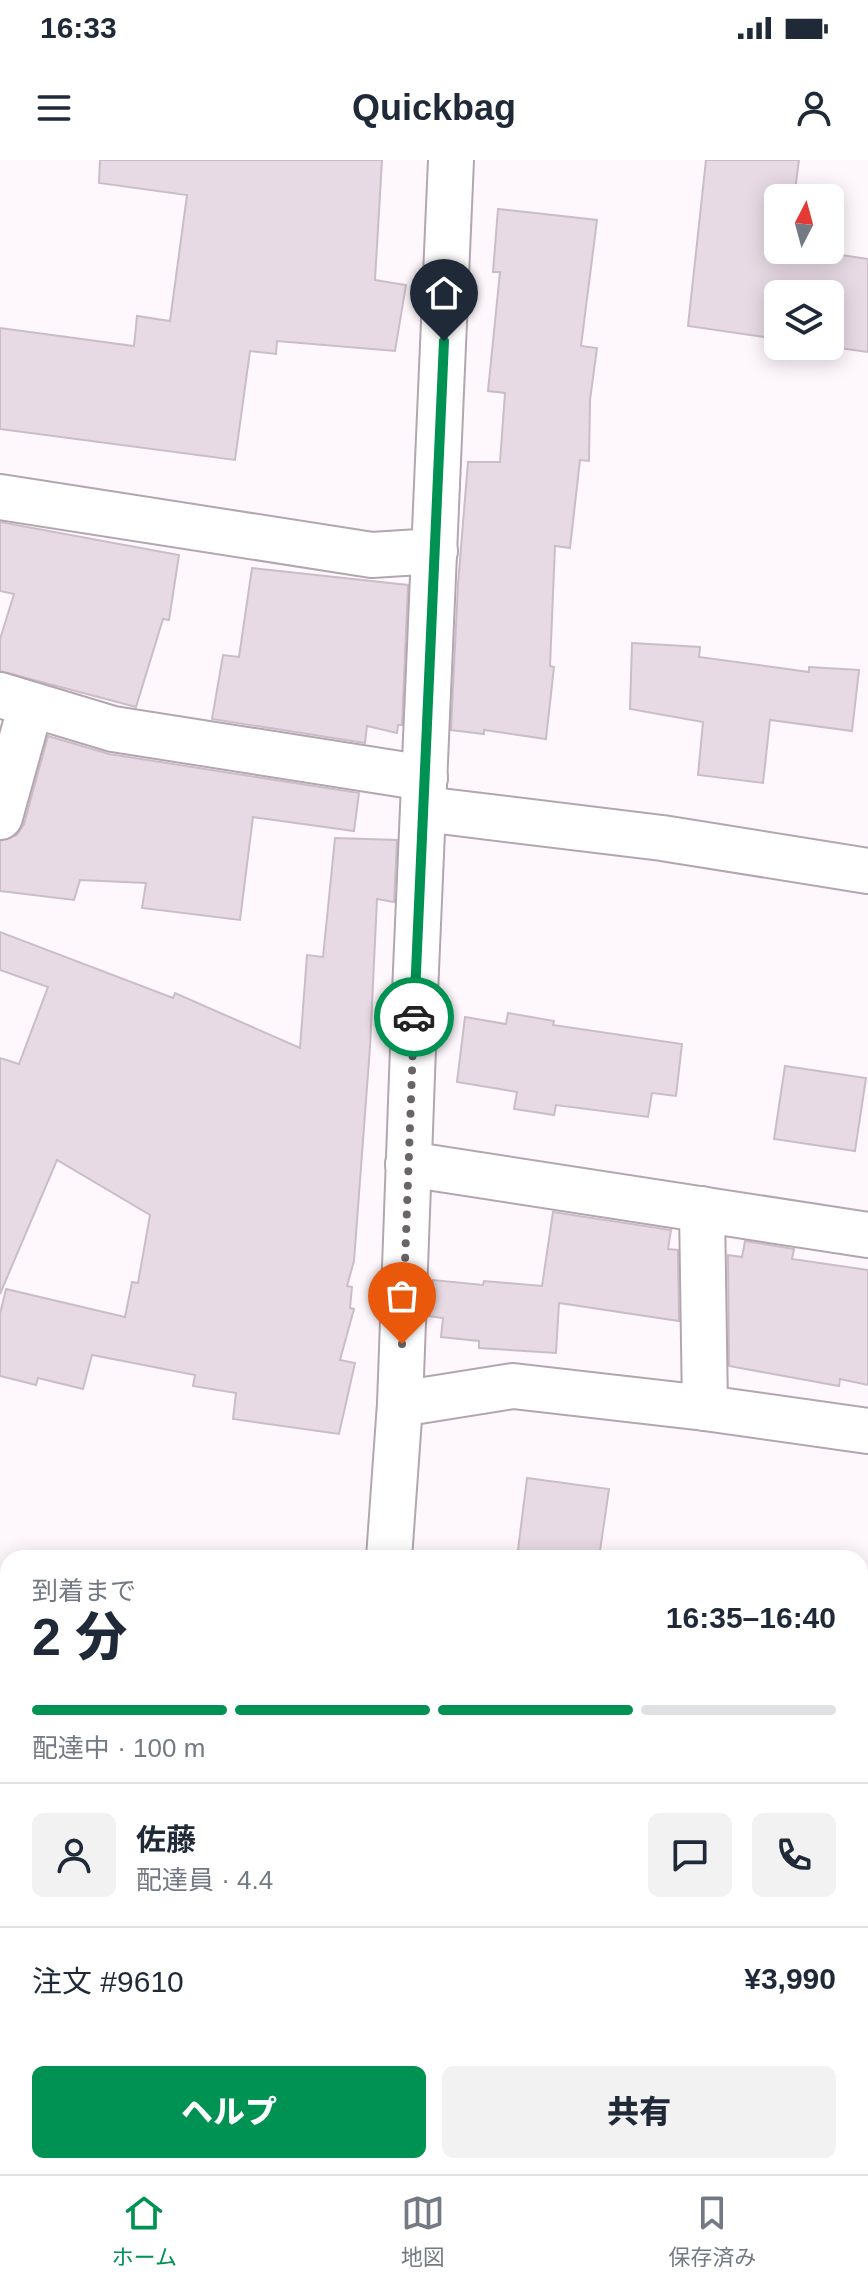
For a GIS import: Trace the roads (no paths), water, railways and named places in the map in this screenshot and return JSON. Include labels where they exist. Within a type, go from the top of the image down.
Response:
[{"type":"street","points":[[390,1550],[400,1404],[451,160]]},
{"type":"street","points":[[0,497],[372,555],[435,551]]},
{"type":"street","points":[[0,817],[16,700],[113,729],[424,793],[662,838],[868,871]]},
{"type":"street","points":[[408,1164],[868,1235]]},
{"type":"street","points":[[702,1209],[705,1408]]},
{"type":"street","points":[[400,1404],[513,1386],[868,1431]]}]
